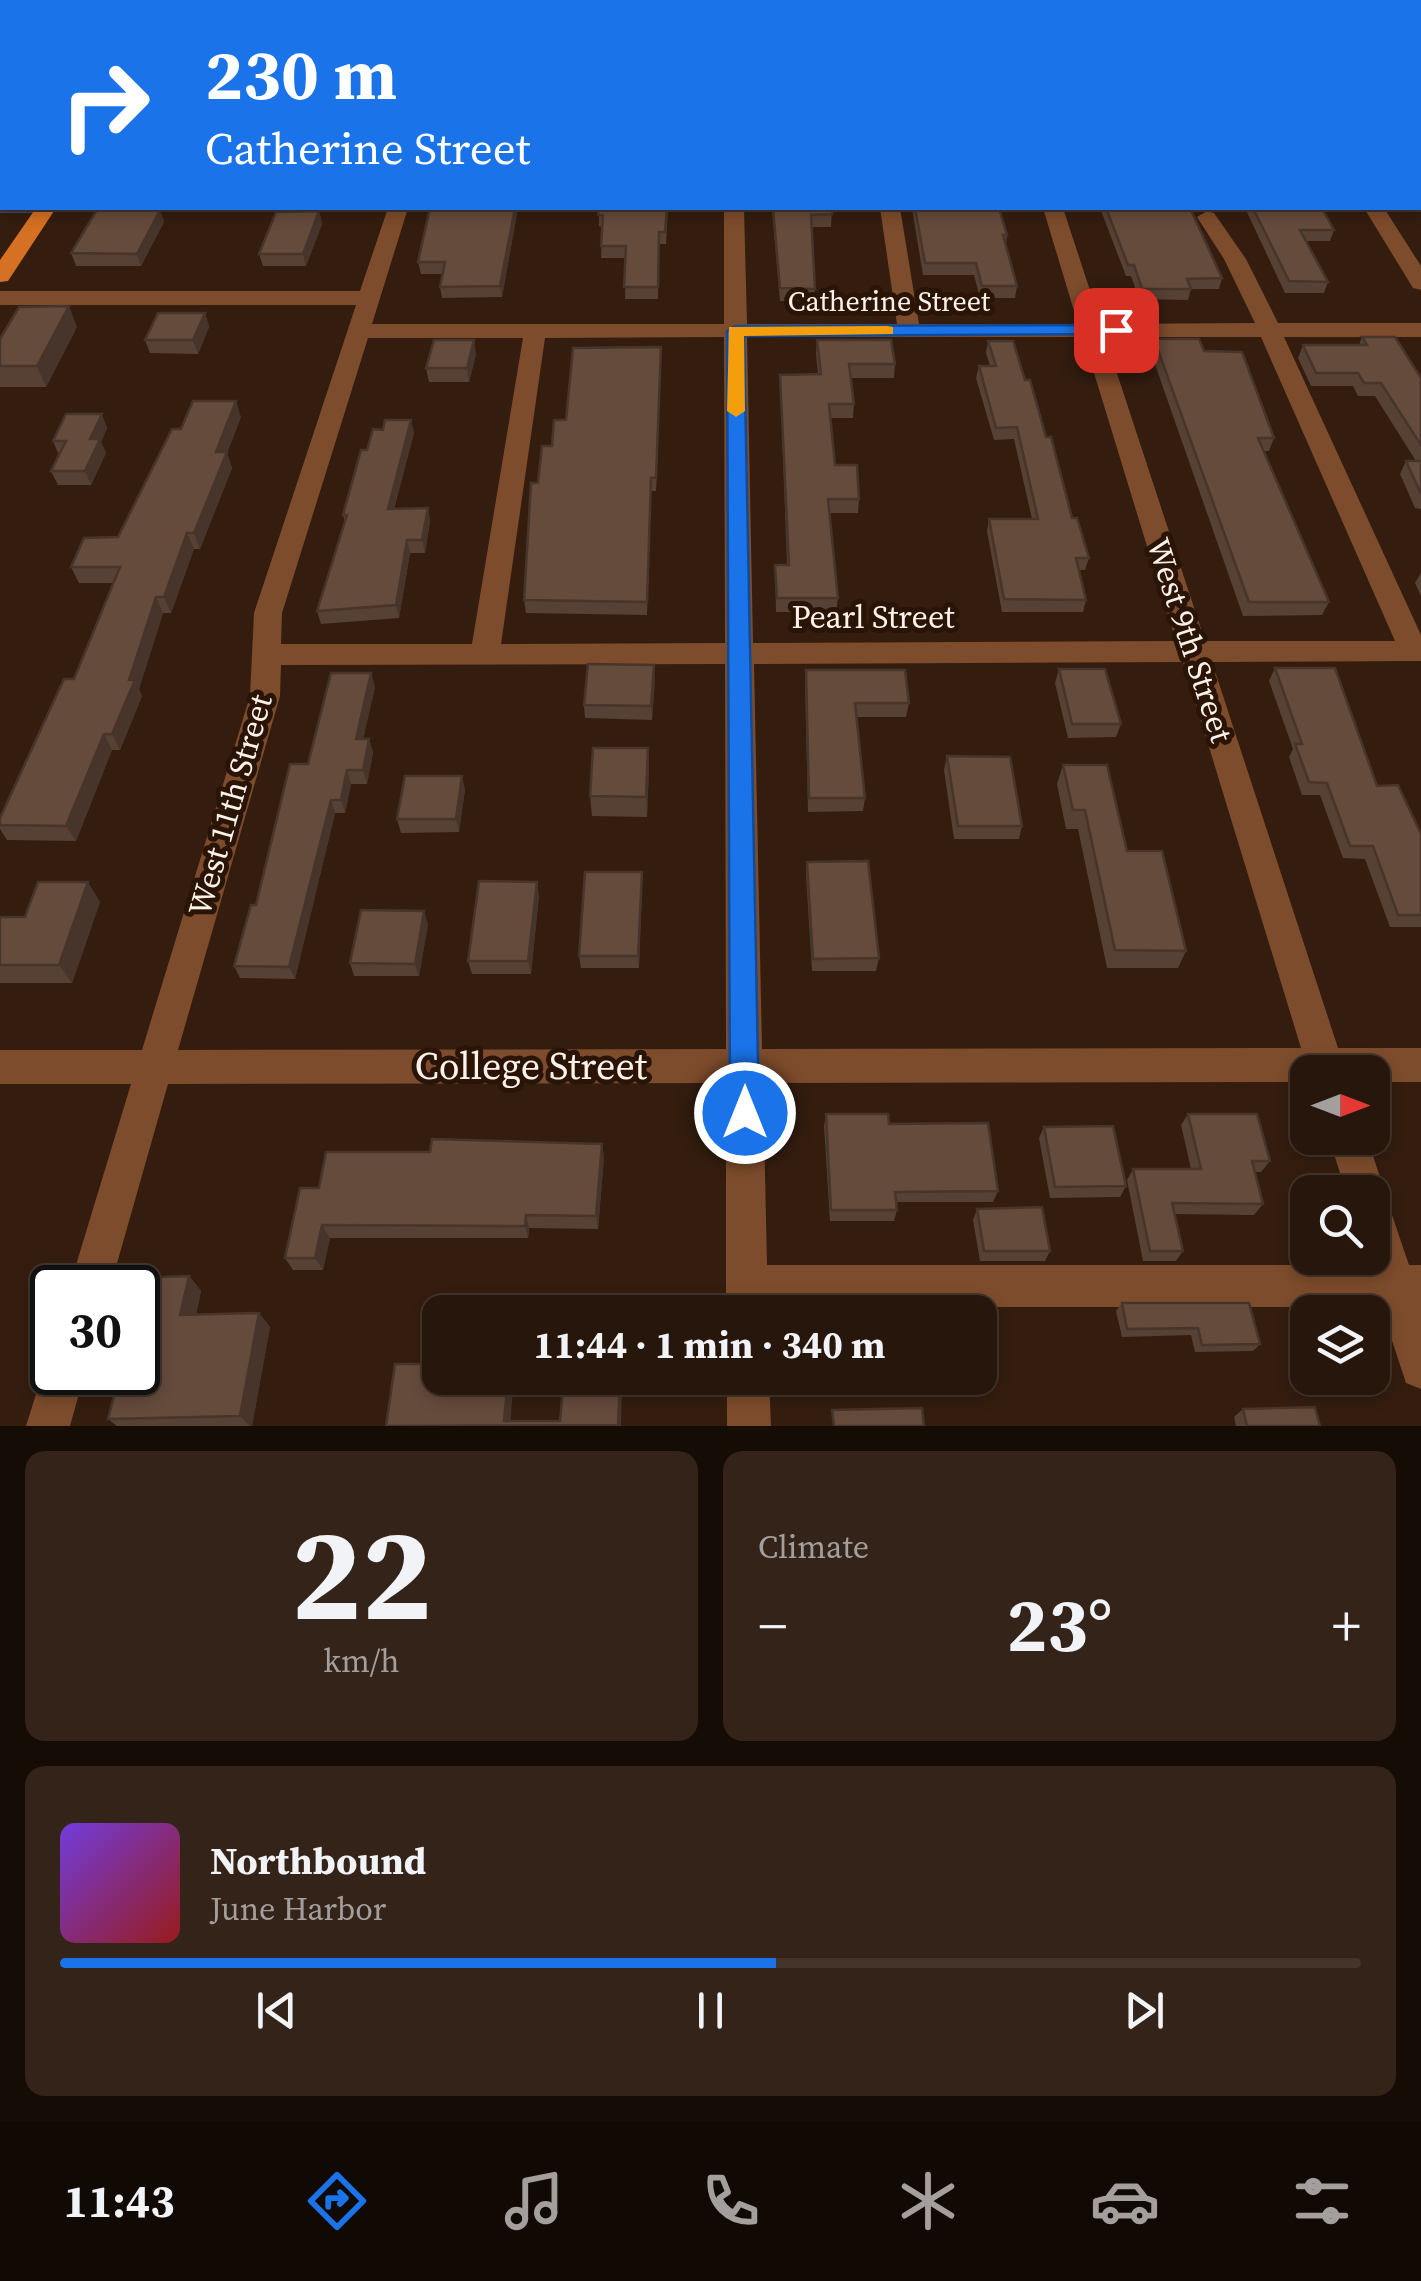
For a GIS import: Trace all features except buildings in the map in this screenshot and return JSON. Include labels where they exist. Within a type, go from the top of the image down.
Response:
[{"type":"main road","points":[[0,276],[45,210]]},
{"type":"street","name":"West 11th Street","points":[[96,1265],[265,696],[268,612],[397,210]]},
{"type":"street","points":[[734,210],[747,1295]]},
{"type":"street","points":[[890,210],[909,331]]},
{"type":"street","name":"West 9th Street","points":[[1054,210],[1322,1055]]},
{"type":"street","points":[[1375,210],[1421,282]]},
{"type":"street","points":[[1207,217],[1235,259],[1418,651]]},
{"type":"street","points":[[0,298],[368,298]]},
{"type":"street","name":"Catherine Street","points":[[358,331],[1421,330]]},
{"type":"street","points":[[485,654],[535,331]]},
{"type":"street","name":"Pearl Street","points":[[266,655],[1418,651]]},
{"type":"street","name":"College Street","points":[[0,1066],[1290,1069]]},
{"type":"street","name":"College Street","points":[[1390,1067],[1421,1066]]},
{"type":"street","points":[[1390,1250],[1408,1286],[1421,1368]]},
{"type":"street","points":[[950,1295],[1408,1286]]},
{"type":"street","points":[[48,1426],[57,1395]]},
{"type":"street","points":[[748,1395],[749,1426]]},
{"type":"shaded area","points":[[0,210],[41,210],[39,213]]},
{"type":"slow traffic","points":[[736,411],[735,331],[887,331]]},
{"type":"route","points":[[745,1113],[735,331],[1116,330]]}]
